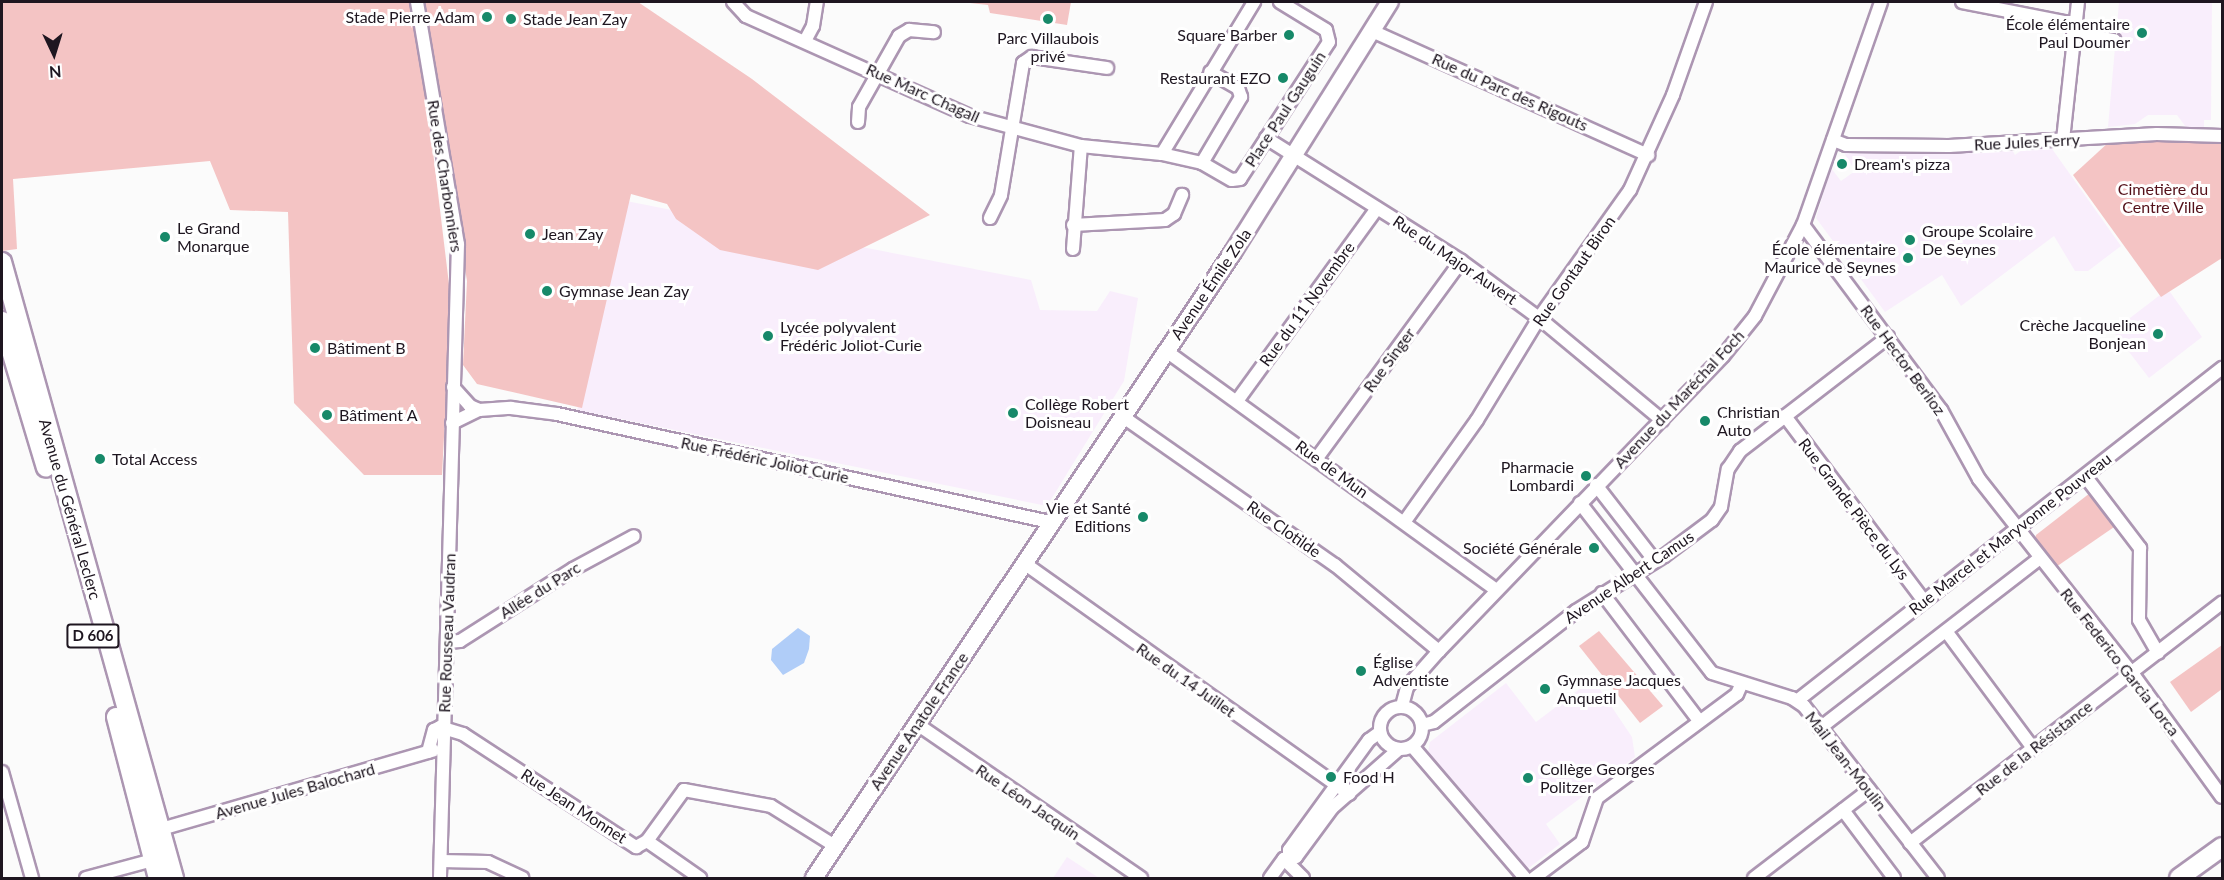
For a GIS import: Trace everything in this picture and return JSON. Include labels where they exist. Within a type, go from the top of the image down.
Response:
[{"type":"main road","name":"Avenue Émile Zola","points":[[1024,563],[1294,156],[1390,2]]},
{"type":"main road","name":"Avenue du Général Leclerc","points":[[2,262],[6,303],[77,577],[160,858],[174,879]]},
{"type":"main road","name":"Avenue Anatole France","points":[[814,879],[1024,563]]},
{"type":"main road","points":[[2179,879],[2223,847]]},
{"type":"main road","name":"Avenue du Général Leclerc","points":[[158,879],[160,858]]},
{"type":"street","name":"Rue des Charbonniers","points":[[417,2],[458,244],[453,387]]},
{"type":"street","name":"Rue Marc Chagall","points":[[733,2],[746,16],[878,72],[970,116],[1081,146],[1162,154],[1202,163],[1232,180]]},
{"type":"street","points":[[806,41],[813,26],[817,2]]},
{"type":"street","points":[[1162,154],[1254,2]]},
{"type":"street","name":"Place Paul Gauguin","points":[[1232,180],[1240,179],[1329,42],[1326,30],[1280,2]]},
{"type":"street","name":"Rue Gontaut Biron","points":[[1405,521],[1477,420],[1539,318],[1609,222],[1648,155],[1706,2]]},
{"type":"street","name":"Avenue du Maréchal Foch","points":[[1402,706],[1407,687],[1439,651],[1596,485],[1723,356],[1755,316],[1803,225],[1881,2]]},
{"type":"street","points":[[1962,2],[2114,40]]},
{"type":"street","points":[[2063,140],[2073,29],[2078,2]]},
{"type":"street","name":"Rue du Parc des Rigouts","points":[[1372,31],[1648,155]]},
{"type":"street","points":[[858,122],[859,107],[904,32],[934,32]]},
{"type":"street","points":[[990,218],[1001,195],[1027,59],[1107,68]]},
{"type":"street","points":[[1202,163],[1241,97],[1238,88],[1210,72]]},
{"type":"street","name":"Rue Jules Ferry","points":[[1833,140],[1846,145],[1878,146],[2063,140],[2157,134],[2223,136]]},
{"type":"street","name":"Rue du Major Auvert","points":[[1266,138],[1461,261],[1539,318],[1662,420]]},
{"type":"street","points":[[1073,249],[1073,225],[1081,146]]},
{"type":"street","points":[[1073,225],[1165,220],[1174,214],[1182,195]]},
{"type":"street","name":"Rue du 11 Novembre","points":[[1237,401],[1377,208]]},
{"type":"street","name":"Rue Hector Berlioz","points":[[1803,225],[1941,410],[1979,479],[2017,529]]},
{"type":"street","name":"Rue Singer","points":[[1317,458],[1461,261]]},
{"type":"street","name":"Avenue Albert Camus","points":[[1422,725],[1434,722],[1602,594],[1636,574],[1712,520],[1721,507],[1731,462],[1888,337]]},
{"type":"street","name":"Rue de Mun","points":[[1166,351],[1405,521],[1496,590]]},
{"type":"street","name":"Rue Marcel et Maryvonne Pouvreau","points":[[1798,700],[2223,368]]},
{"type":"street","points":[[453,387],[470,406],[479,410]]},
{"type":"street","name":"Rue Rousseau Vaudran","points":[[440,879],[453,387]]},
{"type":"street","name":"Rue Frédéric Joliot Curie","points":[[452,423],[479,410],[511,408],[557,414],[1050,522]]},
{"type":"street","name":"Rue Clotilde","points":[[1122,416],[1335,565],[1439,651]]},
{"type":"street","name":"Rue Grande Pièce du Lys","points":[[1785,417],[1924,601]]},
{"type":"street","points":[[2085,476],[2140,548],[2139,620],[2158,653]]},
{"type":"street","points":[[1596,485],[1655,561]]},
{"type":"street","name":"Mail Jean-Moulin","points":[[1580,503],[1712,673],[1798,700],[1938,879]]},
{"type":"street","name":"Rue Federico Garcia Lorca","points":[[2017,529],[2131,674],[2223,797]]},
{"type":"street","name":"Allée du Parc","points":[[447,642],[460,641],[573,569],[634,536]]},
{"type":"street","points":[[1820,728],[2040,558]]},
{"type":"street","name":"Rue du 14 Juillet","points":[[1024,563],[1334,789],[1349,794]]},
{"type":"street","points":[[1602,594],[1699,721]]},
{"type":"street","name":"Rue de la Résistance","points":[[1910,843],[2223,603]]},
{"type":"street","points":[[1946,631],[2033,748]]},
{"type":"street","points":[[1724,701],[1726,677]]},
{"type":"street","points":[[1534,879],[1581,842],[1597,798],[1724,701],[1737,694],[1742,683]]},
{"type":"street","points":[[1287,858],[1296,857],[1332,808],[1405,748],[1420,737],[1422,725],[1413,710],[1402,706],[1384,714],[1380,732],[1386,744],[1405,748],[1525,879]]},
{"type":"street","name":"Rue Léon Jacquin","points":[[917,724],[1141,879]]},
{"type":"street","points":[[428,752],[434,730],[445,728]]},
{"type":"street","name":"Rue Jean Monnet","points":[[445,728],[463,734],[636,847],[646,841],[700,879]]},
{"type":"street","points":[[1270,879],[1369,740],[1380,732]]},
{"type":"street","name":"Avenue Jules Balochard","points":[[153,832],[444,747]]},
{"type":"street","points":[[2,772],[32,879]]},
{"type":"street","points":[[646,841],[684,790],[771,806],[835,846]]},
{"type":"street","points":[[1754,879],[1869,790]]},
{"type":"street","name":"Mail Jean-Moulin","points":[[1843,810],[1894,879]]},
{"type":"street","points":[[86,879],[160,858]]},
{"type":"street","points":[[1287,858],[1303,879]]},
{"type":"street","points":[[441,861],[488,862],[522,879]]},
{"type":"shaded area","points":[[2119,2],[2212,2],[2211,120],[2204,120],[2204,127],[2186,127],[2177,115],[2148,115],[2135,124],[2108,127]]},
{"type":"shaded area","name":"Groupe Scolaire De Seynes","points":[[2050,146],[2121,246],[2088,271],[2075,271],[2054,236],[1961,306],[1942,275],[1885,312],[1816,218],[1831,168],[1841,181],[1855,171],[1843,151],[1848,149],[2011,148],[2015,155],[2023,149]]},
{"type":"shaded area","name":"Lycée polyvalent Frédéric Joliot-Curie","points":[[626,201],[1031,280],[1040,310],[1097,311],[1110,291],[1138,298],[1124,381],[1047,506],[577,410]]},
{"type":"shaded area","name":"Crèche Jacqueline Bonjean","points":[[2170,292],[2202,337],[2149,378],[2113,331],[2160,295]]},
{"type":"shaded area","name":"Collège Georges Politzer","points":[[1593,679],[1632,737],[1635,757],[1546,824],[1560,844],[1526,870],[1428,752],[1430,742],[1506,683],[1536,722]]},
{"type":"shaded area","points":[[1067,857],[1099,878],[1053,878]]},
{"type":"green space","points":[[2,2],[415,2],[451,301],[442,475],[364,475],[294,403],[288,212],[230,210],[210,161],[13,179],[17,249],[2,251]]},
{"type":"green space","points":[[422,2],[638,2],[752,79],[930,215],[818,270],[720,250],[676,219],[667,204],[631,194],[582,408],[477,384],[463,365],[467,281]]},
{"type":"green space","name":"Parc Villaubois privé","points":[[961,2],[1071,2],[1067,25],[990,13],[988,5]]},
{"type":"green space","name":"Cimetière du Centre Ville","points":[[2159,138],[2222,141],[2222,258],[2161,297],[2073,175],[2109,142]]},
{"type":"green space","points":[[2090,493],[2117,525],[2056,567],[2035,541],[2036,535]]},
{"type":"green space","points":[[1599,631],[1663,706],[1640,723],[1579,646]]},
{"type":"green space","points":[[2222,645],[2222,689],[2191,712],[2170,682]]},
{"type":"water","points":[[798,628],[810,636],[809,649],[804,663],[783,675],[771,660],[772,649]]},
{"type":"place","name":"Stade Pierre Adam","points":[[487,17]]},
{"type":"place","name":"Stade Jean Zay","points":[[511,19]]},
{"type":"place","name":"Parc Villaubois privé","points":[[1048,19]]},
{"type":"place","name":"École élémentaire Paul Doumer","points":[[2142,33]]},
{"type":"place","name":"Square Barber","points":[[1289,35]]},
{"type":"place","name":"Restaurant EZO","points":[[1283,78]]},
{"type":"place","name":"Dream's pizza","points":[[1842,164]]},
{"type":"place","name":"Jean Zay","points":[[530,234]]},
{"type":"place","name":"Le Grand Monarque","points":[[165,237]]},
{"type":"place","name":"Groupe Scolaire De Seynes","points":[[1910,240]]},
{"type":"place","name":"École élémentaire Maurice de Seynes","points":[[1908,258]]},
{"type":"place","name":"Gymnase Jean Zay","points":[[547,291]]},
{"type":"place","name":"Crèche Jacqueline Bonjean","points":[[2158,334]]},
{"type":"place","name":"Lycée polyvalent Frédéric Joliot-Curie","points":[[768,336]]},
{"type":"place","name":"Bâtiment B","points":[[315,348]]},
{"type":"place","name":"Collège Robert Doisneau","points":[[1013,413]]},
{"type":"place","name":"Bâtiment A","points":[[327,415]]},
{"type":"place","name":"Christian Auto","points":[[1705,421]]},
{"type":"place","name":"Total Access","points":[[100,459]]},
{"type":"place","name":"Pharmacie Lombardi","points":[[1586,476]]},
{"type":"place","name":"Vie et Santé Editions","points":[[1143,517]]},
{"type":"place","name":"Société Générale","points":[[1594,548]]},
{"type":"place","name":"Église Adventiste","points":[[1361,671]]},
{"type":"place","name":"Gymnase Jacques Anquetil","points":[[1545,689]]},
{"type":"place","name":"Food H","points":[[1331,777]]},
{"type":"place","name":"Collège Georges Politzer","points":[[1528,778]]}]
